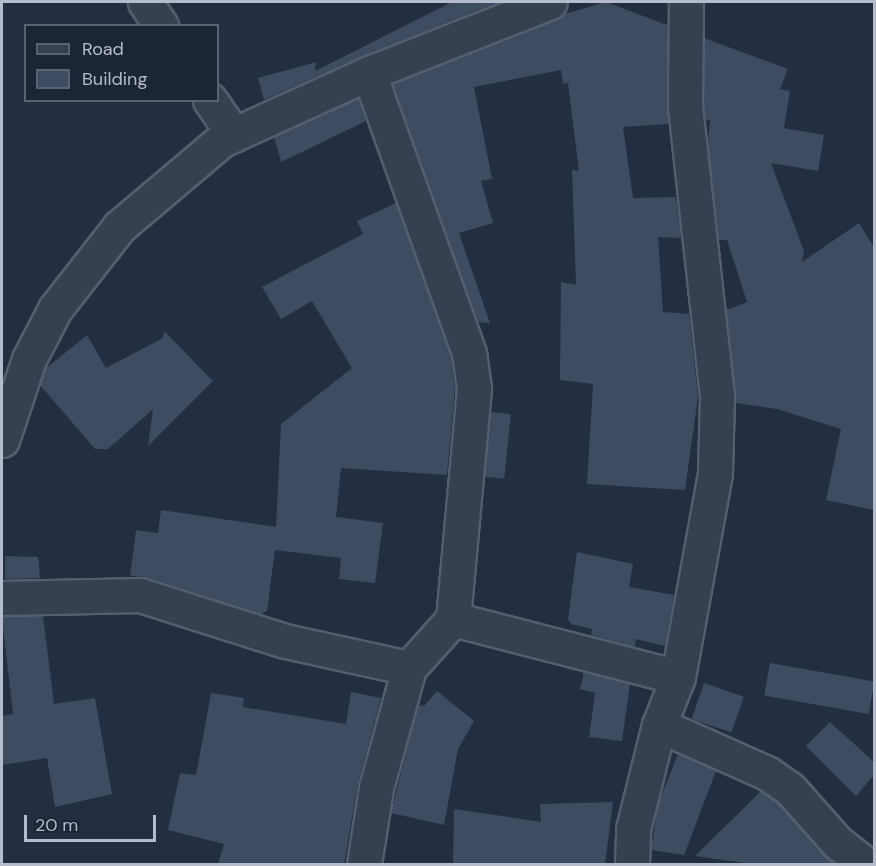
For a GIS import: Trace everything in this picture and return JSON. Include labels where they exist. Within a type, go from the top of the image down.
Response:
[{"type":"street","points":[[145,2],[160,24]]},
{"type":"street","points":[[2,440],[29,358],[55,309],[119,227],[222,140],[369,73],[550,2]]},
{"type":"street","points":[[632,864],[633,829],[659,725],[678,677],[715,473],[717,396],[685,107],[686,2]]},
{"type":"street","points":[[364,864],[376,788],[409,668],[453,619],[474,388],[469,353],[369,73]]},
{"type":"street","points":[[211,102],[234,135]]},
{"type":"street","points":[[2,598],[140,595],[285,640],[409,668]]},
{"type":"street","points":[[453,619],[678,677]]},
{"type":"street","points":[[659,725],[766,773],[790,789],[837,842],[865,864]]},
{"type":"building","points":[[452,2],[497,3],[362,56],[264,100],[258,78],[316,62],[315,71]]},
{"type":"building","points":[[606,2],[667,25],[668,124],[623,127],[633,198],[676,197],[681,238],[658,237],[663,312],[689,314],[698,397],[685,490],[587,484],[593,384],[560,380],[561,282],[576,285],[572,170],[579,171],[568,83],[563,84],[561,70],[474,87],[492,179],[481,181],[493,223],[459,233],[490,323],[478,322],[393,84],[565,14]]},
{"type":"building","points":[[704,38],[788,69],[780,89],[790,91],[784,128],[824,135],[818,171],[771,163],[804,251],[802,262],[859,223],[874,247],[874,510],[826,500],[841,429],[777,409],[736,403],[726,310],[747,302],[727,240],[719,240],[708,144],[710,120],[705,121]]},
{"type":"building","points":[[358,99],[366,121],[281,162],[274,137]]},
{"type":"building","points":[[396,203],[451,358],[455,388],[447,475],[341,468],[336,517],[383,523],[375,583],[339,579],[341,558],[275,550],[267,611],[261,614],[146,577],[130,576],[136,530],[158,533],[161,510],[276,527],[281,424],[352,368],[312,301],[281,319],[262,287],[363,234],[357,221]]},
{"type":"building","points":[[164,331],[213,381],[148,446],[153,409],[108,449],[95,449],[40,385],[45,369],[87,335],[106,368],[163,338]]},
{"type":"building","points":[[491,412],[511,414],[504,479],[484,477]]},
{"type":"building","points":[[577,552],[633,564],[629,587],[674,595],[665,646],[636,639],[635,647],[591,635],[592,629],[571,624],[568,619]]},
{"type":"building","points":[[5,556],[38,557],[40,578],[5,579]]},
{"type":"building","points":[[43,616],[54,704],[95,698],[112,794],[55,807],[47,758],[2,765],[2,716],[13,714],[2,617]]},
{"type":"building","points":[[770,663],[874,681],[869,714],[764,695]]},
{"type":"building","points":[[584,672],[630,684],[622,741],[589,737],[595,693],[580,689]]},
{"type":"building","points":[[704,683],[744,697],[731,733],[692,719]]},
{"type":"building","points":[[437,691],[474,721],[458,749],[444,825],[391,813],[418,705],[424,706]]},
{"type":"building","points":[[351,692],[381,698],[358,783],[344,864],[218,864],[224,844],[168,830],[180,773],[196,775],[211,693],[244,698],[243,707],[346,724]]},
{"type":"building","points":[[830,722],[874,762],[874,775],[856,796],[806,746]]},
{"type":"building","points":[[678,754],[716,771],[684,855],[651,850],[658,804]]},
{"type":"building","points":[[761,791],[777,803],[835,864],[752,864],[695,856]]},
{"type":"building","points":[[613,802],[605,864],[453,864],[454,809],[541,822],[540,804]]}]
